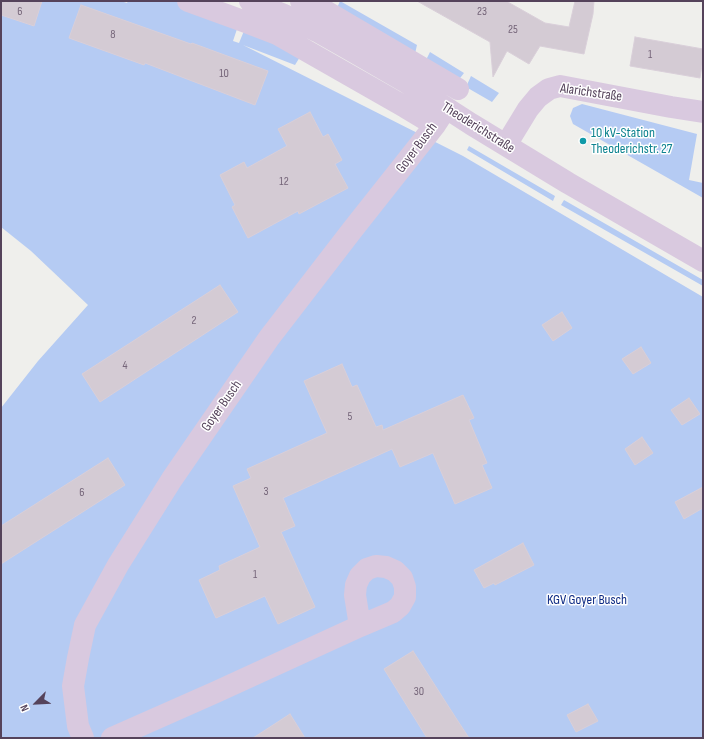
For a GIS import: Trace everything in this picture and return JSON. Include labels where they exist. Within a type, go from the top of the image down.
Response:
[{"type":"street","name":"Theoderichstraße","points":[[188,1],[277,34],[399,103],[441,116],[506,145],[568,183],[703,261]]},
{"type":"street","name":"Theoderichstraße","points":[[250,1],[317,31],[386,71],[441,116]]},
{"type":"street","name":"Theoderichstraße","points":[[301,1],[327,12],[458,89]]},
{"type":"street","name":"Alarichstraße","points":[[506,145],[528,109],[538,97],[549,89],[560,86],[703,112]]},
{"type":"street","name":"Goyer Busch","points":[[83,738],[78,726],[73,686],[78,658],[85,625],[118,565],[172,479],[269,338],[441,116]]},
{"type":"street","points":[[112,738],[360,626]]},
{"type":"green space","name":"KGV Goyer Busch","points":[[1,1],[121,1],[127,3],[128,1],[177,1],[239,23],[233,41],[239,43],[246,26],[303,52],[295,65],[243,45],[463,156],[703,297],[703,738],[1,738],[1,408],[38,361],[88,305],[31,251],[1,227]]},
{"type":"green space","points":[[340,1],[417,45],[414,58],[335,13]]},
{"type":"green space","points":[[430,52],[464,73],[457,82],[424,64]]},
{"type":"green space","points":[[471,76],[499,93],[492,102],[466,87]]},
{"type":"green space","points":[[582,104],[697,134],[689,180],[703,183],[703,198],[573,124],[570,116],[573,108]]},
{"type":"green space","points":[[469,146],[555,196],[553,201],[467,150]]},
{"type":"green space","points":[[564,200],[703,280],[703,286],[561,205]]},
{"type":"building","points":[[1,1],[42,1],[34,26],[1,15]]},
{"type":"building","points":[[417,1],[506,1],[545,23],[569,27],[575,1],[594,1],[593,14],[584,54],[540,46],[529,64],[507,51],[493,77],[490,42]]},
{"type":"building","points":[[81,5],[268,71],[255,105],[145,63],[144,65],[69,38]]},
{"type":"building","points":[[635,37],[703,49],[700,78],[630,66]]},
{"type":"building","points":[[310,112],[323,137],[328,134],[342,160],[335,164],[348,188],[299,214],[298,211],[248,238],[232,207],[235,205],[220,175],[244,162],[247,168],[287,146],[278,129]]},
{"type":"building","points":[[220,285],[238,312],[100,402],[82,374]]},
{"type":"building","points":[[562,312],[572,328],[553,341],[542,325]]},
{"type":"building","points":[[641,347],[651,363],[633,374],[622,359]]},
{"type":"building","points":[[342,364],[352,387],[357,385],[376,427],[382,425],[383,430],[463,395],[474,418],[469,420],[487,463],[482,465],[492,488],[455,504],[433,453],[400,467],[392,449],[283,498],[295,526],[281,532],[315,607],[278,624],[265,596],[216,618],[199,580],[220,570],[219,566],[260,547],[233,486],[251,478],[247,469],[327,433],[304,381]]},
{"type":"building","points":[[689,398],[700,414],[682,425],[671,410]]},
{"type":"building","points":[[642,437],[653,453],[635,465],[625,449]]},
{"type":"building","points":[[108,458],[125,485],[1,564],[1,526]]},
{"type":"building","points":[[703,487],[703,508],[684,519],[675,502]]},
{"type":"building","points":[[523,543],[534,565],[495,585],[494,583],[484,588],[474,570]]},
{"type":"building","points":[[413,651],[469,738],[427,738],[384,669]]},
{"type":"building","points":[[588,704],[598,721],[576,732],[567,715]]},
{"type":"building","points":[[290,714],[305,738],[253,738]]},
{"type":"place","name":"10 kV-Station Theoderichstr. 27","points":[[583,141]]}]
